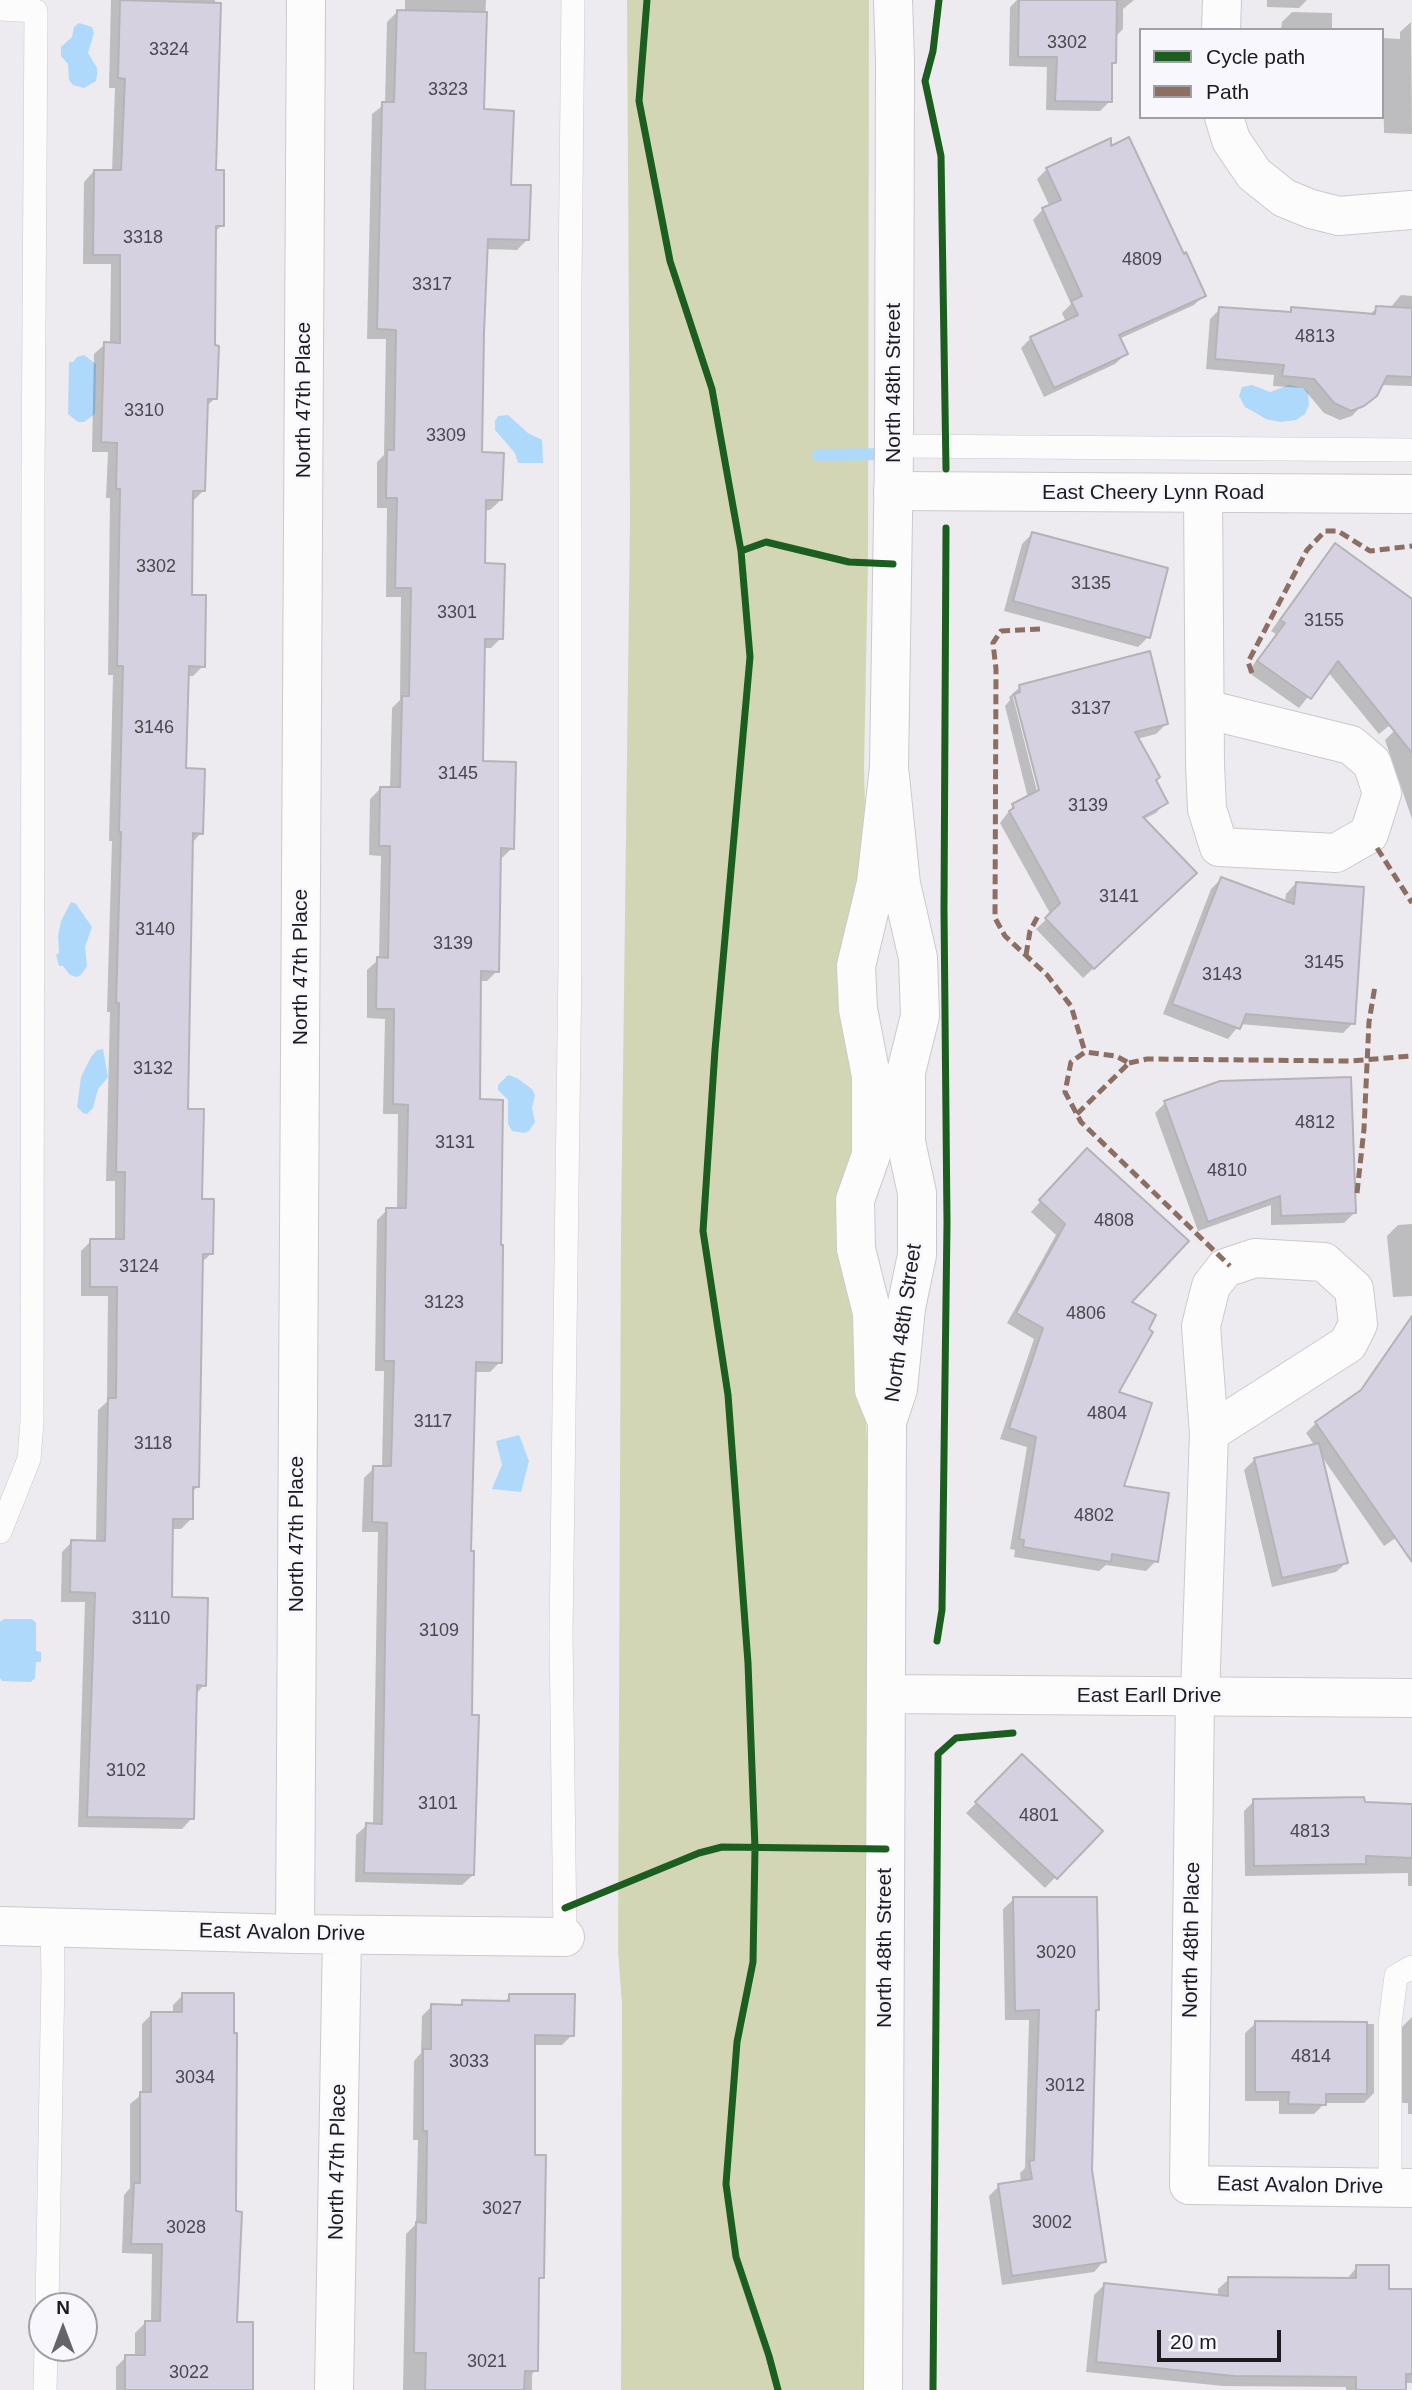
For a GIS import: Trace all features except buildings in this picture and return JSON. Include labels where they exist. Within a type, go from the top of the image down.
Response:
[{"type":"street","name":"North 47th Place","points":[[295,1934],[306,0]]},
{"type":"street","name":"North 48th Street","points":[[887,1422],[874,1390],[872,1313],[856,1249],[855,1200],[871,1155],[871,1076],[858,1009],[856,966],[876,883],[889,766],[894,446],[893,0]]},
{"type":"street","points":[[1221,28],[1222,0]]},
{"type":"street","points":[[1225,119],[1231,139],[1254,174],[1284,198],[1339,216],[1412,210]]},
{"type":"street","name":"East Cheery Lynn Road","points":[[893,491],[1412,495]]},
{"type":"street","points":[[1203,493],[1205,709],[1207,809],[1219,847],[1336,853],[1369,834],[1382,793],[1372,763],[1351,745],[1205,709]]},
{"type":"street","name":"North 48th Street","points":[[883,2390],[887,1422],[898,1389],[906,1308],[917,1255],[917,1193],[906,1142],[906,1072],[920,1016],[918,958],[901,884],[889,766]]},
{"type":"street","name":"North 48th Place","points":[[1189,2185],[1198,1696],[1209,1433],[1201,1326],[1211,1286],[1225,1268],[1255,1258],[1324,1262],[1354,1289],[1358,1324],[1348,1344],[1209,1433]]},
{"type":"street","name":"East Earll Drive","points":[[886,1694],[1412,1698]]},
{"type":"street","name":"East Avalon Drive","points":[[0,1926],[342,1935],[565,1937]]},
{"type":"street","name":"North 47th Place","points":[[334,2390],[342,1935]]},
{"type":"street","name":"East Avalon Drive","points":[[1189,2185],[1401,2188]]},
{"type":"lane","points":[[565,1937],[561,1634],[570,964],[570,284],[573,0]]},
{"type":"lane","points":[[0,9],[36,11],[32,1422],[29,1458],[0,1532]]},
{"type":"lane","points":[[894,446],[1412,450]]},
{"type":"lane","points":[[47,2292],[52,1928]]},
{"type":"lane","points":[[1401,2188],[1390,2023],[1396,1976],[1412,1967]]},
{"type":"lane","points":[[45,2390],[46,2362]]},
{"type":"green space","points":[[627,0],[869,0],[868,564],[864,767],[867,886],[866,1421],[879,1693],[875,2390],[621,2390],[622,2004],[618,1951],[621,1231],[630,517]]},
{"type":"water","points":[[79,23],[92,27],[94,33],[88,53],[97,68],[96,81],[84,88],[73,85],[69,80],[68,64],[61,56],[61,47],[72,37],[74,27]]},
{"type":"water","points":[[84,355],[96,364],[95,414],[84,422],[78,422],[68,414],[69,362]]},
{"type":"water","points":[[1252,385],[1270,392],[1289,385],[1303,388],[1308,392],[1309,405],[1305,414],[1296,420],[1280,422],[1266,419],[1245,407],[1239,396],[1242,387]]},
{"type":"water","points":[[508,415],[528,433],[542,440],[543,463],[518,463],[515,453],[495,430],[498,416]]},
{"type":"water","points":[[71,902],[76,904],[92,927],[85,947],[87,966],[77,977],[59,966],[56,955],[59,953],[61,921]]},
{"type":"water","points":[[103,1049],[108,1077],[98,1089],[93,1108],[87,1114],[83,1113],[77,1107],[81,1077],[91,1057],[97,1050]]},
{"type":"water","points":[[508,1075],[532,1089],[535,1095],[532,1108],[535,1122],[529,1131],[524,1133],[512,1131],[508,1124],[508,1100],[498,1090],[498,1085]]},
{"type":"water","points":[[519,1435],[529,1461],[521,1492],[492,1489],[502,1465],[496,1441]]},
{"type":"water","points":[[4,1619],[32,1619],[36,1623],[36,1651],[41,1652],[41,1662],[36,1662],[35,1678],[31,1682],[2,1681],[0,1678],[0,1622]]},
{"type":"waterway","points":[[818,455],[890,454]]},
{"type":"marked path","points":[[1252,673],[1248,662],[1307,550],[1325,531],[1338,531],[1370,551],[1412,546]]},
{"type":"marked path","points":[[1040,629],[1001,631],[993,643],[996,669],[995,918],[1005,936],[1047,975],[1071,1006],[1085,1052]]},
{"type":"marked path","points":[[1377,848],[1412,903]]},
{"type":"marked path","points":[[1026,955],[1030,931],[1039,914]]},
{"type":"marked path","points":[[1357,1193],[1364,1129],[1369,1022],[1375,986]]},
{"type":"marked path","points":[[1077,1114],[1129,1063],[1116,1056],[1085,1052],[1071,1062],[1065,1092],[1081,1122],[1230,1266]]},
{"type":"marked path","points":[[1129,1063],[1147,1059],[1350,1061],[1412,1056]]},
{"type":"cycle path","points":[[647,0],[639,101],[670,261],[712,389],[741,551],[750,657],[715,1050],[703,1231],[728,1395],[748,1663],[755,1848],[753,1962],[737,2042],[726,2184],[736,2257],[778,2390]]},
{"type":"cycle path","points":[[939,0],[933,51],[925,81],[941,156],[946,469]]},
{"type":"cycle path","points":[[937,1641],[942,1610],[947,1223],[944,909],[946,528]]},
{"type":"cycle path","points":[[741,551],[766,542],[849,562],[893,564]]},
{"type":"cycle path","points":[[933,2390],[938,1754],[956,1738],[1013,1733]]},
{"type":"cycle path","points":[[565,1908],[699,1853],[722,1847],[886,1849]]}]
